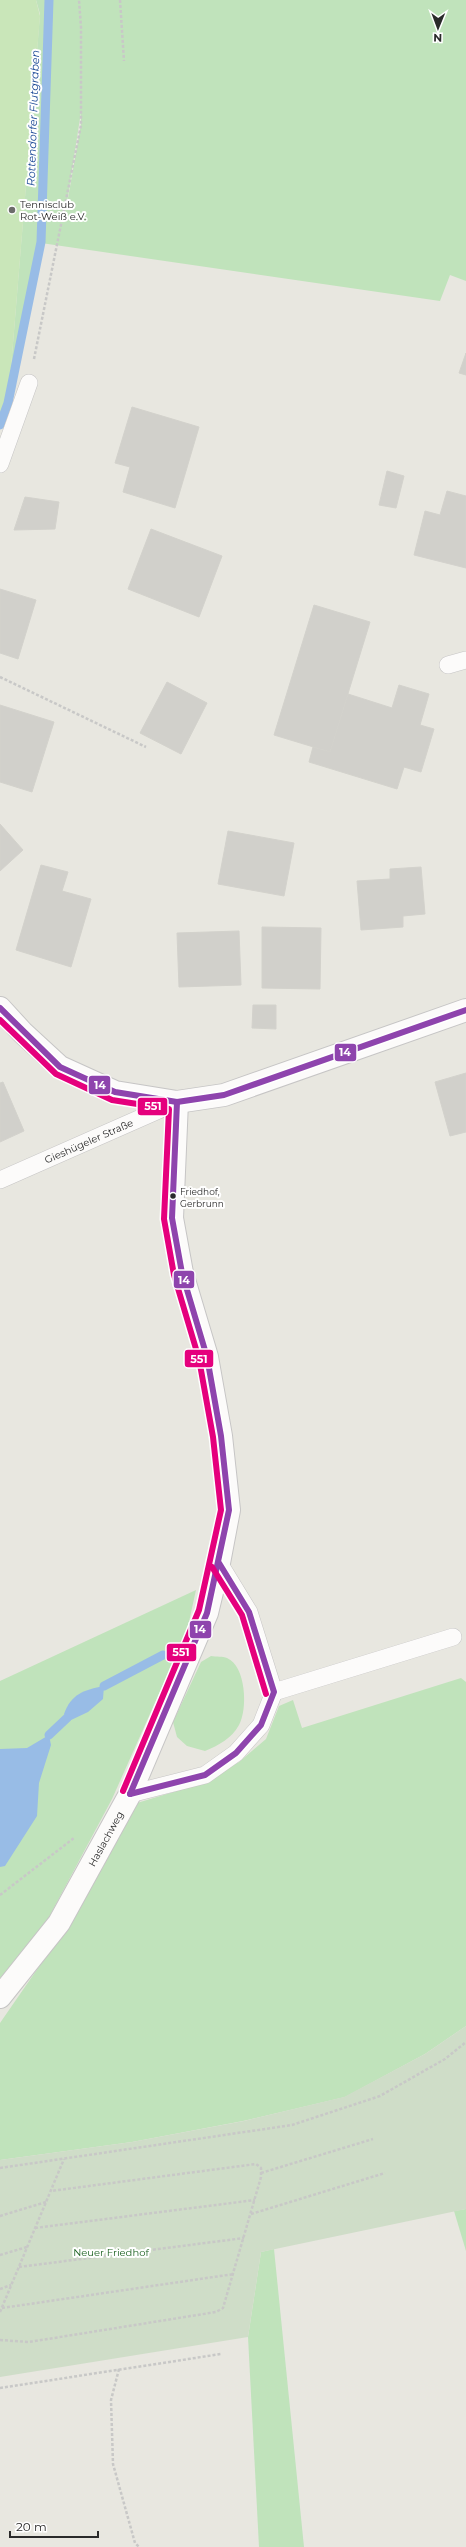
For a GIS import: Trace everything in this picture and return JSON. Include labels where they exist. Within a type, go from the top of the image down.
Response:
[{"type":"street","name":"Gieshügeler Straße","points":[[0,1008],[22,1032],[60,1067],[115,1092],[177,1102],[224,1095],[466,1010]]},
{"type":"street","name":"Haslachweg","points":[[0,1997],[59,1922],[130,1794],[207,1613],[219,1563],[229,1510],[221,1436],[207,1357],[182,1273],[172,1218],[177,1102]]},
{"type":"lane","points":[[0,464],[29,383]]},
{"type":"lane","points":[[448,666],[466,660]]},
{"type":"lane","name":"Gieshügeler Straße","points":[[0,1180],[177,1102]]},
{"type":"lane","points":[[130,1794],[205,1775],[236,1753],[261,1725],[274,1692],[249,1612],[219,1563]]},
{"type":"lane","points":[[274,1692],[453,1637]]},
{"type":"path","points":[[29,383],[66,209],[81,125],[81,27],[79,0]]},
{"type":"path","points":[[120,0],[124,61]]},
{"type":"path","points":[[0,677],[146,747]]},
{"type":"path","points":[[0,1896],[80,1833]]},
{"type":"path","points":[[0,2168],[292,2124],[380,2096],[445,2059],[466,2042]]},
{"type":"path","points":[[261,2173],[373,2139]]},
{"type":"path","points":[[0,2312],[65,2159]]},
{"type":"path","points":[[0,2340],[28,2342],[216,2312],[223,2308],[226,2304],[255,2200],[261,2168],[256,2164],[51,2191]]},
{"type":"path","points":[[251,2214],[385,2173]]},
{"type":"path","points":[[35,2228],[255,2200]]},
{"type":"path","points":[[0,2216],[46,2202]]},
{"type":"path","points":[[19,2267],[244,2238]]},
{"type":"path","points":[[0,2255],[28,2247]]},
{"type":"path","points":[[2,2308],[234,2274]]},
{"type":"path","points":[[0,2289],[11,2285]]},
{"type":"path","points":[[0,2388],[222,2354]]},
{"type":"path","points":[[119,2369],[111,2400],[113,2464],[135,2543],[139,2547]]},
{"type":"green space","name":"Tennisclub Rot-Weiß e.V.","points":[[0,0],[36,0],[40,16],[8,404],[0,425]]},
{"type":"green space","points":[[36,0],[466,0],[466,281],[450,275],[440,301],[41,243],[8,404],[40,14]],"holes":[[[81,112],[81,124],[65,215]]]},
{"type":"green space","points":[[196,1590],[187,1631],[112,1799],[40,1934],[0,1978],[0,1681]]},
{"type":"green space","points":[[211,1656],[227,1658],[238,1670],[242,1678],[244,1688],[244,1709],[242,1718],[236,1730],[220,1744],[205,1751],[187,1746],[177,1737],[173,1722],[201,1662]]},
{"type":"green space","points":[[461,1678],[466,1682],[466,2026],[425,2054],[345,2097],[243,2121],[132,2142],[0,2160],[0,2023],[83,1903],[137,1803],[200,1784],[239,1762],[266,1739],[279,1706],[293,1700],[302,1728]]},
{"type":"green space","name":"Neuer Friedhof","points":[[466,2026],[466,2209],[261,2252],[248,2337],[0,2377],[0,2160],[132,2142],[244,2121],[344,2097],[425,2054]]},
{"type":"green space","points":[[466,2209],[466,2251],[454,2211]]},
{"type":"green space","points":[[274,2249],[304,2547],[259,2547],[248,2337],[261,2252]]},
{"type":"water","points":[[104,1686],[103,1699],[88,1712],[69,1721],[64,1714],[74,1697],[84,1691]]},
{"type":"water","points":[[49,1735],[51,1745],[39,1783],[37,1816],[5,1866],[0,1867],[0,1749],[27,1748]]},
{"type":"building","points":[[466,353],[466,375],[459,373]]},
{"type":"building","points":[[132,407],[199,427],[175,508],[123,492],[130,467],[115,463]]},
{"type":"building","points":[[387,471],[404,476],[396,508],[379,505]]},
{"type":"building","points":[[447,491],[466,496],[466,568],[414,555],[425,511],[440,515]]},
{"type":"building","points":[[25,497],[59,502],[55,529],[14,530]]},
{"type":"building","points":[[151,529],[222,556],[199,617],[128,589]]},
{"type":"building","points":[[0,589],[36,600],[18,659],[0,653]]},
{"type":"building","points":[[314,605],[370,622],[330,752],[274,735]]},
{"type":"building","points":[[167,682],[207,703],[181,754],[140,733]]},
{"type":"building","points":[[399,685],[429,694],[420,725],[434,729],[421,772],[404,767],[397,789],[309,762],[313,747],[330,752],[348,694],[392,708]]},
{"type":"building","points":[[0,705],[54,722],[32,792],[0,782]]},
{"type":"building","points":[[0,824],[23,850],[0,871]]},
{"type":"building","points":[[228,831],[294,843],[284,896],[218,884]]},
{"type":"building","points":[[41,865],[68,872],[62,891],[91,899],[71,967],[16,950]]},
{"type":"building","points":[[421,867],[425,914],[403,916],[403,927],[361,930],[357,881],[390,879],[390,869]]},
{"type":"building","points":[[262,927],[321,928],[320,989],[262,988]]},
{"type":"building","points":[[239,931],[241,985],[179,987],[177,933]]},
{"type":"building","points":[[253,1005],[276,1005],[276,1029],[252,1028]]},
{"type":"building","points":[[466,1073],[466,1132],[450,1136],[435,1082]]},
{"type":"building","points":[[3,1082],[24,1131],[0,1142],[0,1083]]},
{"type":"waterway","name":"Rottendorfer Flutgraben","points":[[0,425],[8,403],[41,242],[49,0]]},
{"type":"waterway","points":[[104,1686],[163,1655]]},
{"type":"waterway","points":[[49,1735],[67,1718]]},
{"type":"transit line","name":"14","points":[[0,1008],[60,1067],[115,1092],[177,1102],[224,1095],[466,1010]]},
{"type":"transit line","name":"551","points":[[0,1020],[56,1074],[112,1100],[169,1109],[164,1219],[174,1275],[199,1359],[213,1437],[221,1510],[199,1610],[123,1791]]},
{"type":"transit line","name":"14","points":[[130,1794],[207,1613],[229,1510],[221,1436],[207,1357],[182,1273],[172,1218],[177,1102]]},
{"type":"transit line","name":"14","points":[[130,1794],[205,1775],[236,1753],[261,1725],[274,1692],[249,1612],[219,1563]]},
{"type":"transit line","name":"551","points":[[212,1567],[242,1615],[266,1694]]},
{"type":"place","name":"Tennisclub Rot-Weiß e.V.","points":[[12,210]]},
{"type":"place","name":"Friedhof, Gerbrunn","points":[[173,1196]]}]
